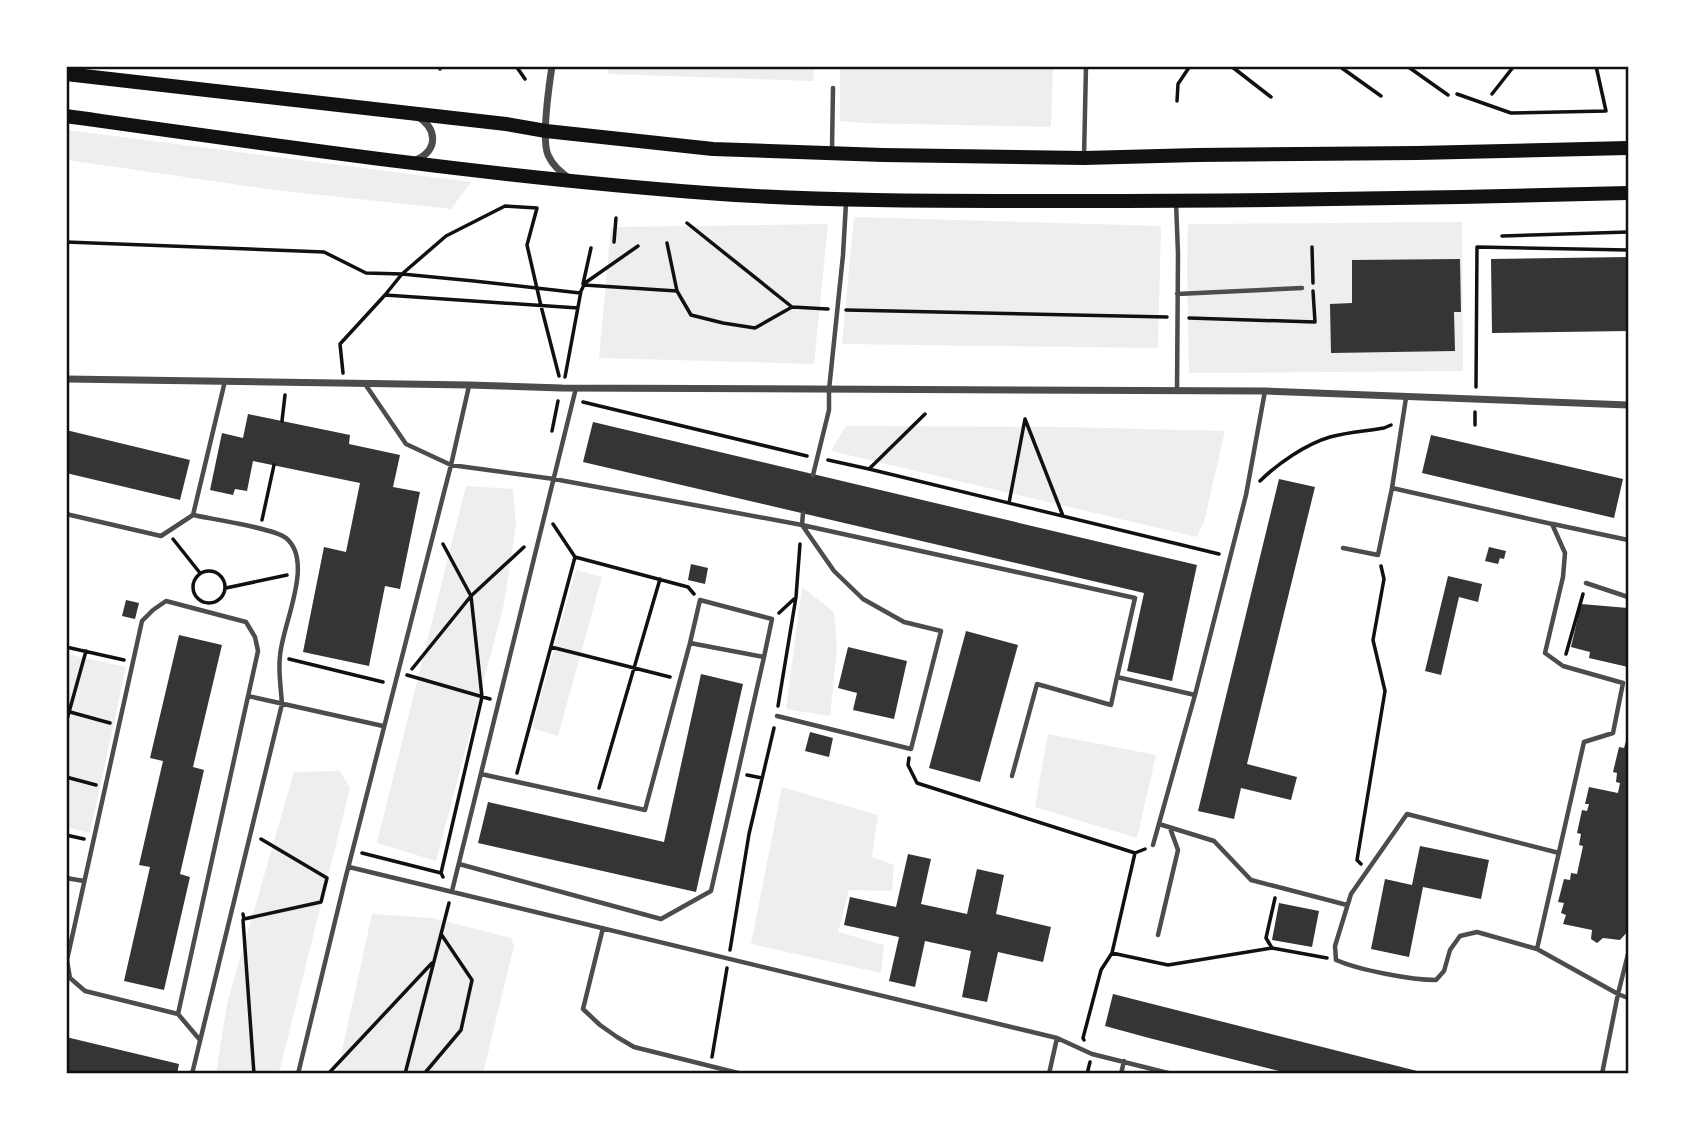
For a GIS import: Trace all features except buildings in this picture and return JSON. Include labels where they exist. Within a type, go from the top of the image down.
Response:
[{"type":"main road","points":[[66,74],[713,149],[1084,158],[1629,148]]},
{"type":"main road","points":[[66,116],[573,182],[709,193],[846,199],[1017,201],[1629,193]]},
{"type":"street","points":[[552,66],[545,131],[546,151],[554,167],[573,182]]},
{"type":"street","points":[[408,162],[427,153],[433,136],[423,120],[413,114]]},
{"type":"street","points":[[66,379],[562,388],[1265,391],[1629,405]]},
{"type":"lane","points":[[1084,158],[1087,69]]},
{"type":"lane","points":[[832,153],[833,88]]},
{"type":"lane","points":[[813,475],[829,410],[846,199]]},
{"type":"lane","points":[[1176,201],[1177,391]]},
{"type":"lane","points":[[1177,294],[1302,288]]},
{"type":"lane","points":[[66,514],[161,536],[193,515],[225,381]]},
{"type":"lane","points":[[364,383],[406,444],[451,465],[554,479],[802,524],[1135,598],[1111,705],[1037,684],[1012,776]]},
{"type":"lane","points":[[298,1073],[470,385]]},
{"type":"lane","points":[[452,891],[576,388]]},
{"type":"lane","points":[[1153,845],[1231,557],[1246,495],[1265,391]]},
{"type":"lane","points":[[1343,548],[1378,555],[1406,398]]},
{"type":"lane","points":[[1392,488],[1629,540]]},
{"type":"lane","points":[[776,716],[911,749],[941,631],[904,622],[863,599],[834,571],[802,524],[803,513]]},
{"type":"lane","points":[[192,1073],[282,704],[279,656],[299,572],[296,551],[286,537],[193,515]]},
{"type":"lane","points":[[1536,949],[1584,742],[1613,733],[1623,683],[1563,666],[1545,653],[1563,578],[1565,553],[1552,524]]},
{"type":"lane","points":[[1586,583],[1629,597]]},
{"type":"lane","points":[[459,864],[661,919],[711,891],[772,619],[700,600],[645,810],[481,774]]},
{"type":"lane","points":[[178,1014],[258,650],[255,637],[246,622],[166,601],[142,621],[67,960],[70,978],[85,991],[178,1014],[200,1040]]},
{"type":"lane","points":[[690,643],[764,657]]},
{"type":"lane","points":[[1117,677],[1195,695]]},
{"type":"lane","points":[[248,696],[383,726]]},
{"type":"lane","points":[[1559,853],[1407,814],[1350,894],[1335,946],[1336,960],[1423,980],[1436,980],[1444,971],[1450,950],[1460,936],[1477,932],[1536,949],[1629,998]]},
{"type":"lane","points":[[1159,824],[1214,841],[1251,880],[1347,905]]},
{"type":"lane","points":[[1158,935],[1178,850],[1170,827]]},
{"type":"lane","points":[[349,867],[1057,1038],[1092,1054],[1172,1073]]},
{"type":"lane","points":[[66,878],[85,881]]},
{"type":"lane","points":[[603,928],[583,1009],[600,1025],[634,1047],[742,1073]]},
{"type":"lane","points":[[1602,1073],[1629,954]]},
{"type":"lane","points":[[1049,1073],[1057,1038]]},
{"type":"lane","points":[[1121,1073],[1124,1061]]},
{"type":"path","points":[[516,66],[525,79]]},
{"type":"path","points":[[1177,101],[1178,84],[1190,66]]},
{"type":"path","points":[[1231,66],[1271,97]]},
{"type":"path","points":[[1339,66],[1381,96]]},
{"type":"path","points":[[1407,66],[1448,94]]},
{"type":"path","points":[[1492,93],[1514,66]]},
{"type":"path","points":[[1457,94],[1511,113],[1606,111],[1596,66]]},
{"type":"path","points":[[344,383],[340,344],[402,274],[446,236],[505,206],[537,208],[527,245],[562,388]]},
{"type":"path","points":[[614,242],[616,218]]},
{"type":"path","points":[[688,223],[792,307]]},
{"type":"path","points":[[1502,236],[1629,232]]},
{"type":"path","points":[[66,242],[324,252],[366,273],[402,274],[580,293]]},
{"type":"path","points":[[667,243],[677,290],[691,315],[755,328],[792,307],[1315,322],[1311,247]]},
{"type":"path","points":[[580,293],[584,285],[638,246]]},
{"type":"path","points":[[1475,425],[1477,247],[1629,250]]},
{"type":"path","points":[[562,388],[591,248]]},
{"type":"path","points":[[584,285],[677,290]]},
{"type":"path","points":[[385,295],[579,308]]},
{"type":"path","points":[[282,421],[285,393]]},
{"type":"path","points":[[550,439],[558,400],[573,400],[1231,557]]},
{"type":"path","points":[[870,469],[925,414]]},
{"type":"path","points":[[1246,495],[1273,468],[1328,437],[1384,428],[1404,417]]},
{"type":"path","points":[[1009,503],[1025,419],[1063,516]]},
{"type":"path","points":[[260,529],[274,465]]},
{"type":"path","points":[[546,512],[575,557],[688,587],[700,600]]},
{"type":"path","points":[[710,1066],[749,834],[776,716],[796,597],[802,524]]},
{"type":"path","points":[[168,531],[200,573]]},
{"type":"path","points":[[441,873],[482,697],[471,596],[442,542]]},
{"type":"path","points":[[482,697],[407,676],[471,596],[526,545]]},
{"type":"path","points":[[1367,871],[1357,860],[1385,691],[1374,640],[1384,579],[1378,555]]},
{"type":"path","points":[[514,782],[575,557]]},
{"type":"path","points":[[208,570],[223,579],[225,588],[218,601],[202,603],[195,596],[192,587],[194,579],[200,573],[208,570]]},
{"type":"path","points":[[225,588],[299,572]]},
{"type":"path","points":[[595,800],[660,579]]},
{"type":"path","points":[[1563,666],[1586,583]]},
{"type":"path","points":[[772,619],[796,597]]},
{"type":"path","points":[[66,647],[133,662]]},
{"type":"path","points":[[551,647],[679,680]]},
{"type":"path","points":[[66,723],[86,652]]},
{"type":"path","points":[[279,656],[382,683],[387,679]]},
{"type":"path","points":[[69,712],[119,725]]},
{"type":"path","points":[[911,749],[908,765],[917,783],[1135,853],[1153,845]]},
{"type":"path","points":[[66,776],[105,787]]},
{"type":"path","points":[[229,923],[321,902],[327,878],[251,833]]},
{"type":"path","points":[[66,835],[93,842]]},
{"type":"path","points":[[362,853],[441,873],[452,891],[405,1073]]},
{"type":"path","points":[[1092,1054],[1083,1038],[1101,970],[1112,953],[1135,853]]},
{"type":"path","points":[[1272,948],[1266,938],[1278,887]]},
{"type":"path","points":[[244,919],[254,1073]]},
{"type":"path","points":[[424,1073],[461,1030],[472,980],[441,934]]},
{"type":"path","points":[[1112,953],[1168,965],[1272,948],[1336,960]]},
{"type":"path","points":[[328,1073],[435,960]]},
{"type":"shaded area","points":[[608,66],[814,67],[813,81],[608,74]]},
{"type":"shaded area","points":[[840,67],[1053,67],[1051,127],[840,121]]},
{"type":"shaded area","points":[[67,130],[471,182],[451,209],[275,190],[67,160]]},
{"type":"shaded area","points":[[854,217],[1161,226],[1158,348],[842,344]]},
{"type":"shaded area","points":[[1462,222],[1463,371],[1189,373],[1188,224]]},
{"type":"shaded area","points":[[828,224],[814,364],[599,358],[611,227]]},
{"type":"shaded area","points":[[846,426],[1225,431],[1204,522],[1197,537],[831,451]]},
{"type":"shaded area","points":[[466,486],[513,489],[516,526],[504,604],[436,861],[377,843]]},
{"type":"shaded area","points":[[576,570],[602,577],[558,736],[532,728]]},
{"type":"shaded area","points":[[802,587],[834,612],[837,649],[830,716],[786,709]]},
{"type":"shaded area","points":[[66,654],[126,667],[90,833],[67,827]]},
{"type":"shaded area","points":[[1048,734],[1156,755],[1137,838],[1035,807]]},
{"type":"shaded area","points":[[340,771],[350,788],[279,1073],[216,1074],[227,1004],[294,772]]},
{"type":"shaded area","points":[[782,787],[878,815],[872,857],[894,865],[892,891],[849,890],[838,932],[884,945],[881,973],[751,944]]},
{"type":"shaded area","points":[[372,914],[433,918],[511,938],[514,946],[483,1073],[337,1074]]}]
